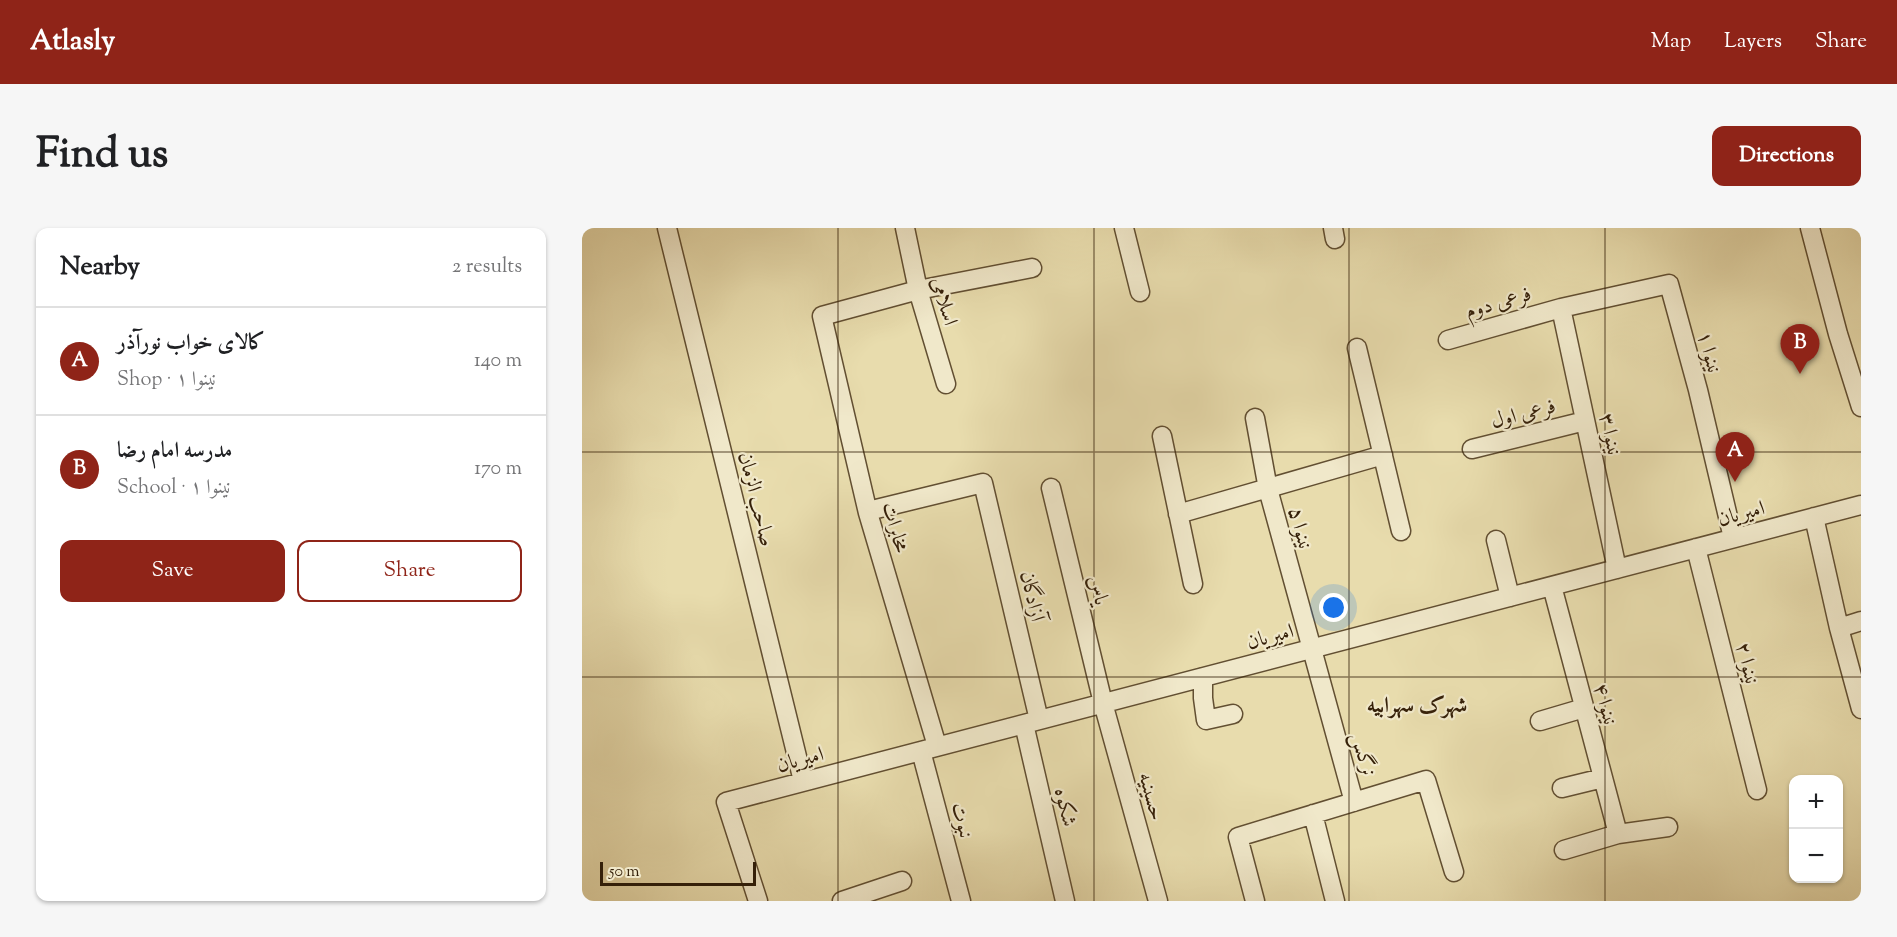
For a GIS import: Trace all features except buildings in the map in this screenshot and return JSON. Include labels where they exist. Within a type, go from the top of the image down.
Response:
[{"type":"street","name":"صاحب الزمان","points":[[666,228],[803,781]]},
{"type":"street","name":"اسلامی","points":[[904,228],[918,290],[946,384]]},
{"type":"street","points":[[1124,228],[1140,292]]},
{"type":"street","points":[[1810,228],[1838,334],[1861,407]]},
{"type":"street","points":[[918,290],[1032,268]]},
{"type":"street","name":"نینوا ۱","points":[[1561,308],[1669,284],[1698,390],[1733,538]]},
{"type":"street","name":"مخابرات","points":[[918,290],[822,316],[868,511],[929,748]]},
{"type":"street","name":"فرعی دوم","points":[[1448,340],[1561,308]]},
{"type":"street","name":"نینوا ۳","points":[[1561,308],[1617,569]]},
{"type":"street","points":[[1357,348],[1401,531]]},
{"type":"street","name":"نینوا ۵","points":[[1255,418],[1268,489],[1310,649]]},
{"type":"street","name":"فرعی اول","points":[[1473,449],[1585,421]]},
{"type":"street","points":[[1162,436],[1193,584]]},
{"type":"street","points":[[1178,514],[1383,455]]},
{"type":"street","name":"آزادگان","points":[[868,511],[983,483],[1031,722]]},
{"type":"street","name":"یاس","points":[[1051,488],[1103,703]]},
{"type":"street","name":"امیریان","points":[[758,901],[726,802],[1861,505]]},
{"type":"street","points":[[1814,517],[1839,628],[1861,709]]},
{"type":"street","points":[[1496,540],[1510,597]]},
{"type":"street","name":"نینوا ۲","points":[[1696,548],[1757,790]]},
{"type":"street","name":"نینوا ۴","points":[[1552,586],[1618,834]]},
{"type":"street","points":[[1839,628],[1861,621]]},
{"type":"street","name":"نرگس","points":[[1310,649],[1354,802]]},
{"type":"street","points":[[1203,677],[1206,720],[1233,714]]},
{"type":"street","name":"حسینیه","points":[[1103,703],[1158,901]]},
{"type":"street","points":[[1540,721],[1584,708]]},
{"type":"street","name":"شکوه","points":[[1031,722],[1065,901]]},
{"type":"street","name":"نبوت","points":[[929,748],[961,901]]},
{"type":"street","points":[[1562,788],[1603,778]]},
{"type":"street","points":[[1255,901],[1238,837],[1426,780],[1454,872]]},
{"type":"street","points":[[1313,814],[1335,901]]},
{"type":"street","points":[[1564,850],[1618,834],[1668,827]]},
{"type":"street","points":[[842,901],[902,881]]},
{"type":"place","name":"مدرسه امام رضا","points":[[1800,374]]},
{"type":"place","name":"کالای خواب نورآذر","points":[[1735,482]]},
{"type":"district","name":"شهرک سهرابیه","points":[[1417,704]]}]
